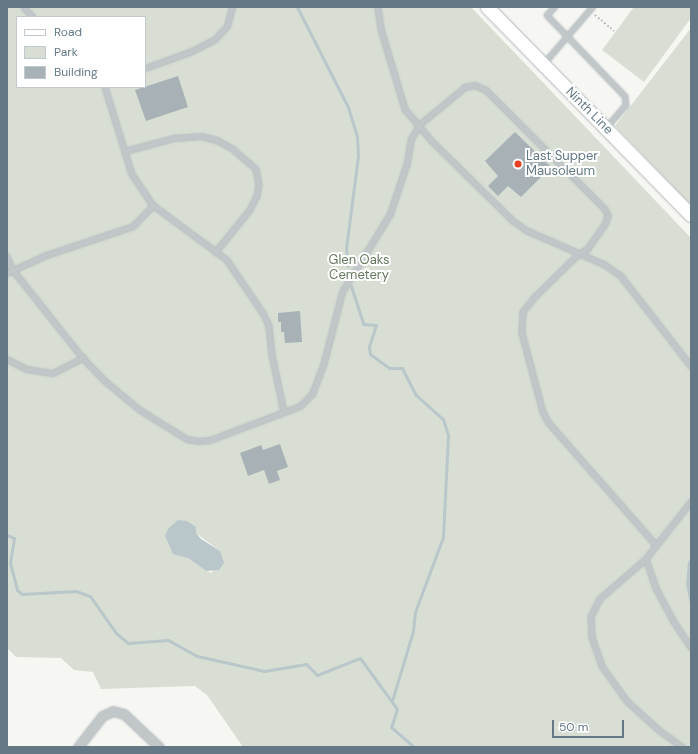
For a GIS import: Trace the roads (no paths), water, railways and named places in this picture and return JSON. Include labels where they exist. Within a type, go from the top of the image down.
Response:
[{"type":"main road","name":"Ninth Line","points":[[487,7],[691,215]]},
{"type":"street","points":[[78,747],[102,716],[113,711],[124,714],[159,747]]},
{"type":"lane","points":[[24,7],[32,16]]},
{"type":"lane","points":[[146,68],[190,52],[215,39],[226,26],[232,7]]},
{"type":"lane","points":[[378,7],[381,29],[405,109],[511,219],[526,230],[604,264],[621,276],[691,366]]},
{"type":"lane","points":[[555,7],[548,16],[566,37],[625,96],[626,105],[606,128]]},
{"type":"lane","points":[[542,64],[591,8]]},
{"type":"lane","points":[[7,256],[14,270],[83,358],[105,381],[140,410],[187,439],[198,441],[210,440],[300,406],[312,394],[323,366],[342,292],[390,214],[407,163],[411,139],[419,125],[465,88],[475,85],[486,90],[605,209],[608,215],[606,223],[588,249],[580,253],[535,297],[523,312],[522,333],[543,412],[549,423],[656,545]]},
{"type":"lane","points":[[105,88],[132,174],[153,205],[227,260],[269,326],[272,355],[284,412]]},
{"type":"lane","points":[[125,151],[174,138],[201,136],[217,140],[233,148],[256,169],[259,184],[257,196],[250,210],[216,252]]},
{"type":"lane","points":[[7,273],[44,256],[133,226],[153,205]]},
{"type":"lane","points":[[7,359],[27,369],[53,373],[83,358]]},
{"type":"lane","points":[[682,747],[659,730],[627,701],[602,666],[592,637],[591,617],[597,603],[646,559],[691,502]]},
{"type":"lane","points":[[646,559],[656,588],[674,622],[691,647]]},
{"type":"waterway","points":[[297,7],[348,107],[357,137],[358,156],[346,248],[348,266]]},
{"type":"waterway","points":[[351,286],[363,324],[376,325],[369,347],[370,354],[389,368],[402,368],[416,395],[443,419],[448,435],[443,537],[415,612],[413,631],[392,701]]},
{"type":"waterway","points":[[7,535],[14,538],[10,563],[17,590],[22,594],[76,591],[90,596],[116,633],[128,643],[168,640],[197,656],[264,671],[306,664],[317,675],[360,658],[397,709],[391,727],[414,747]]},
{"type":"place","name":"Last Supper Mausoleum","points":[[518,164]]},
{"type":"park label","name":"Glen Oaks Cemetery","points":[[359,268]]}]
